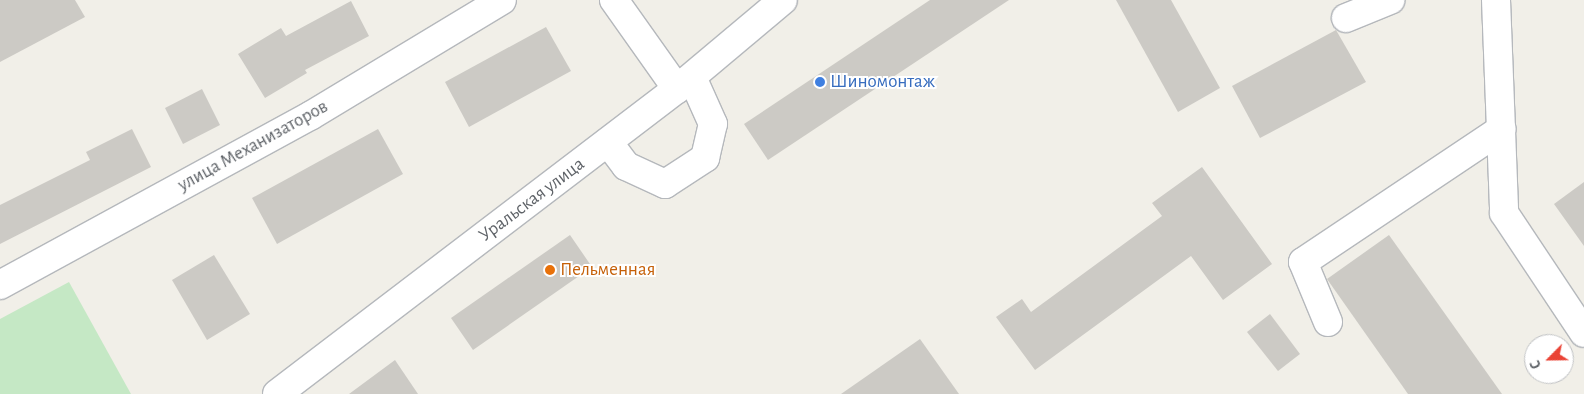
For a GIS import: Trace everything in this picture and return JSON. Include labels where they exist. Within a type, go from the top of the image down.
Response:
[{"type":"street","name":"улица Механизаторов","points":[[0,285],[310,116],[502,0]]},
{"type":"street","points":[[608,142],[626,166],[665,184],[705,158],[712,124],[684,83],[614,0]]},
{"type":"street","name":"Уральская улица","points":[[277,394],[684,83],[783,0]]},
{"type":"street","points":[[1346,18],[1390,0]]},
{"type":"street","points":[[1496,0],[1504,213],[1584,333]]},
{"type":"street","points":[[1328,322],[1303,262],[1502,129]]},
{"type":"green space","points":[[69,282],[131,394],[0,394],[0,319]]},
{"type":"building","points":[[0,0],[75,0],[85,17],[0,62]]},
{"type":"building","points":[[930,0],[1009,0],[768,160],[744,124]]},
{"type":"building","points":[[1116,0],[1171,0],[1220,88],[1178,112]]},
{"type":"building","points":[[351,1],[369,36],[305,70],[307,73],[265,98],[238,54],[281,28],[286,36]]},
{"type":"building","points":[[546,27],[571,71],[469,127],[445,82]]},
{"type":"building","points":[[1336,30],[1366,82],[1260,138],[1232,86]]},
{"type":"building","points":[[202,89],[220,125],[183,144],[165,108]]},
{"type":"building","points":[[132,129],[151,167],[0,244],[0,205],[90,160],[86,152]]},
{"type":"building","points":[[378,129],[403,174],[277,244],[252,198]]},
{"type":"building","points":[[1202,167],[1272,264],[1223,300],[1191,256],[1035,370],[996,317],[1022,299],[1031,312],[1162,216],[1152,203]]},
{"type":"building","points":[[1584,182],[1584,246],[1554,204]]},
{"type":"building","points":[[570,235],[592,267],[473,350],[451,318]]},
{"type":"building","points":[[1389,235],[1502,394],[1408,394],[1327,279]]},
{"type":"building","points":[[214,255],[250,314],[207,340],[172,280]]},
{"type":"building","points":[[1270,314],[1300,354],[1278,371],[1247,332]]},
{"type":"building","points":[[920,339],[959,394],[841,394]]},
{"type":"building","points":[[395,360],[418,394],[349,394]]},
{"type":"place","name":"Шиномонтаж","points":[[820,82]]},
{"type":"place","name":"Пельменная","points":[[550,270]]}]
